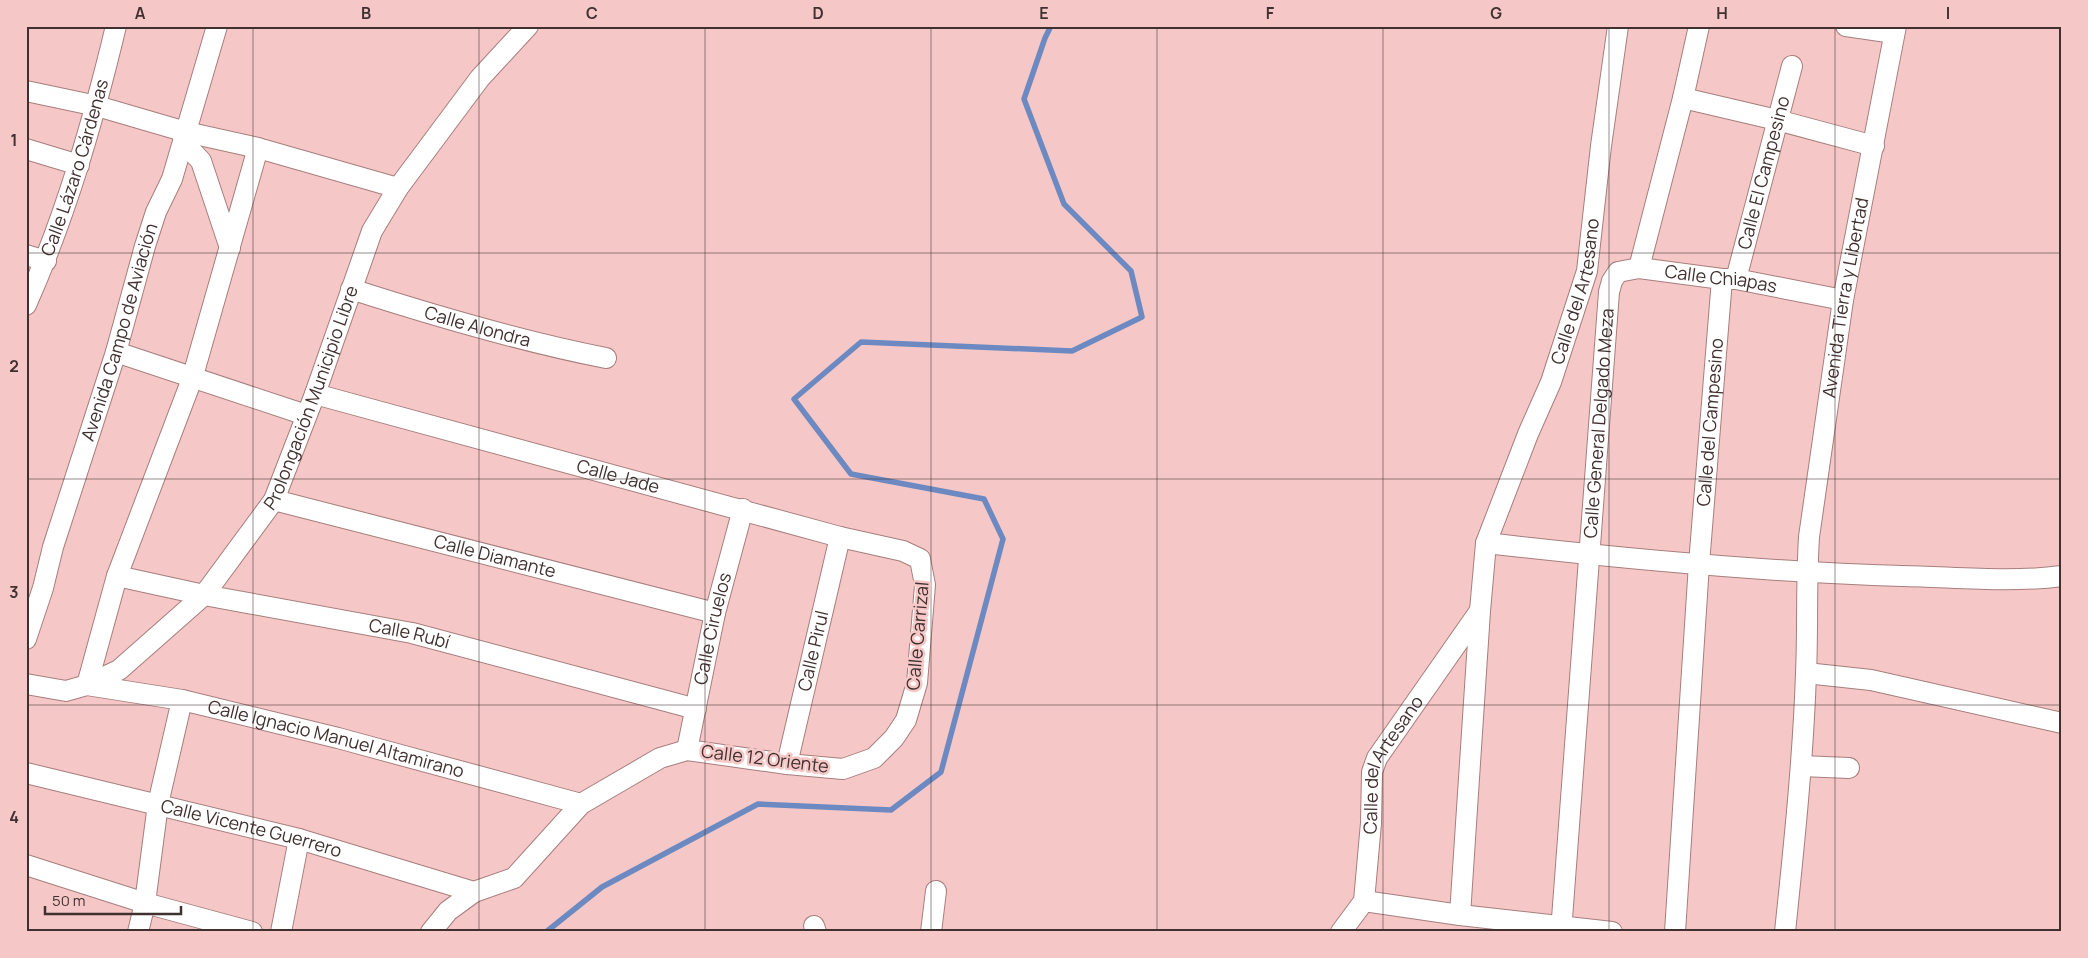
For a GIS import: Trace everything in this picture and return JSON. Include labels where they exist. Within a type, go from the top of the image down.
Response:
[{"type":"street","name":"Calle Lázaro Cárdenas","points":[[26,305],[46,260],[79,165],[97,106],[116,26]]},
{"type":"street","name":"Avenida Campo de Aviación","points":[[26,638],[44,588],[53,547],[116,352],[145,246],[156,212],[172,179],[218,26]]},
{"type":"street","name":"Prolongación Municipio Libre","points":[[26,684],[66,691],[119,670],[204,595],[274,500],[315,394],[372,231],[398,188],[480,78],[528,26]]},
{"type":"street","name":"Calle del Artesano","points":[[1460,915],[1486,543],[1528,434],[1551,382],[1587,271],[1601,146],[1618,26]]},
{"type":"street","points":[[1639,268],[1699,26]]},
{"type":"street","points":[[1846,26],[1895,30]]},
{"type":"street","name":"Avenida Tierra y Libertad","points":[[1785,932],[1801,766],[1806,673],[1809,537],[1843,300],[1895,30]]},
{"type":"street","name":"Calle El Campesino","points":[[1729,279],[1792,66]]},
{"type":"street","points":[[26,91],[97,106],[185,137],[258,148],[398,188]]},
{"type":"street","points":[[1682,98],[1777,120],[1874,146]]},
{"type":"street","points":[[185,137],[201,161],[230,248]]},
{"type":"street","points":[[87,684],[118,576],[192,379],[258,148]]},
{"type":"street","points":[[26,149],[79,165]]},
{"type":"street","points":[[26,255],[46,260]]},
{"type":"street","name":"Calle Chiapas","points":[[1609,292],[1612,281],[1618,272],[1639,268],[1729,279],[1843,300]]},
{"type":"street","name":"Calle del Campesino","points":[[1675,932],[1699,564],[1729,279]]},
{"type":"street","name":"Calle Alondra","points":[[351,289],[461,324],[547,346],[606,358]]},
{"type":"street","name":"Calle General Delgado Meza","points":[[1561,929],[1609,292]]},
{"type":"street","points":[[116,352],[192,379],[306,415]]},
{"type":"street","name":"Calle Jade","points":[[315,394],[743,509],[840,537],[904,552],[920,559]]},
{"type":"street","name":"Calle Diamante","points":[[274,500],[715,613]]},
{"type":"street","name":"Calle Ciruelos","points":[[687,750],[715,613],[743,509]]},
{"type":"street","name":"Calle Pirul","points":[[787,764],[840,537]]},
{"type":"street","points":[[1486,543],[1589,555],[1807,573],[2013,580],[2062,576]]},
{"type":"street","name":"Calle Carrizal","points":[[843,769],[874,758],[894,738],[906,720],[917,683],[925,585],[920,559]]},
{"type":"street","name":"Calle Rubí","points":[[118,576],[204,595],[412,633],[696,709]]},
{"type":"street","name":"Calle del Artesano","points":[[1364,901],[1371,823],[1372,772],[1377,758],[1480,611]]},
{"type":"street","points":[[1806,673],[1871,680],[2062,722]]},
{"type":"street","name":"Calle Ignacio Manuel Altamirano","points":[[87,684],[182,700],[338,738],[581,804]]},
{"type":"street","points":[[138,932],[145,903],[158,804],[182,700]]},
{"type":"street","points":[[431,932],[448,911],[474,892],[514,878],[581,804],[660,758],[687,750]]},
{"type":"street","name":"Calle 12 Oriente","points":[[687,750],[787,764],[843,769]]},
{"type":"street","points":[[1801,766],[1849,768]]},
{"type":"street","name":"Calle Vicente Guerrero","points":[[26,773],[299,839],[474,892]]},
{"type":"street","points":[[281,932],[299,839]]},
{"type":"street","points":[[26,865],[145,903],[252,932]]},
{"type":"street","points":[[931,932],[936,891]]},
{"type":"street","points":[[1341,932],[1364,901],[1561,929],[1612,932]]},
{"type":"waterway","points":[[546,932],[602,887],[758,804],[891,810],[941,772],[1003,539],[984,499],[851,474],[794,399],[861,342],[1072,351],[1142,317],[1131,271],[1064,204],[1024,99],[1051,26]]}]
